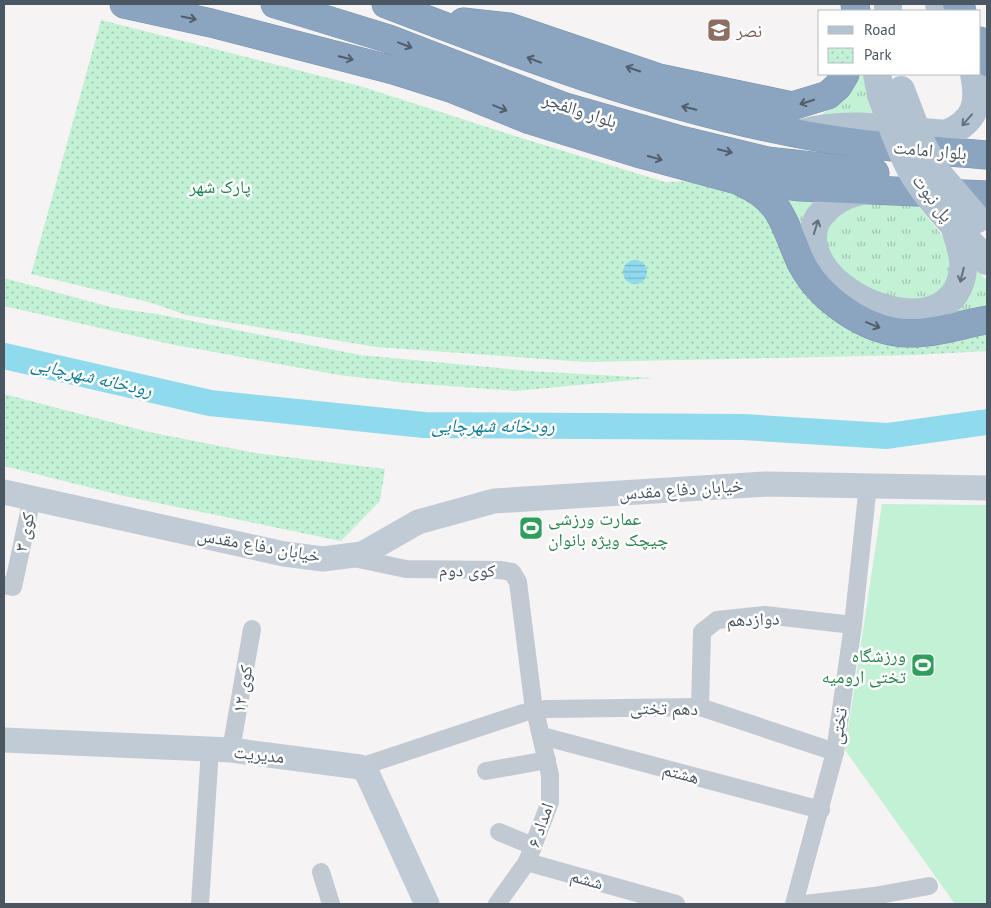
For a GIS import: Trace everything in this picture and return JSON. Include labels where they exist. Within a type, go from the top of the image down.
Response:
[{"type":"highway","points":[[124,4],[211,23],[393,70],[452,89],[530,120],[637,153],[737,180],[755,188],[773,201],[787,225],[799,258],[812,280],[842,308],[868,324],[890,332],[910,334],[946,330],[987,320]]},
{"type":"highway","name":"بلوار والفجر","points":[[275,4],[389,39],[565,107],[677,139],[767,161],[896,175]]},
{"type":"highway","name":"بلوار والفجر","points":[[386,4],[420,10],[570,73],[684,107],[799,134],[874,145]]},
{"type":"highway","points":[[420,10],[509,27],[659,78],[792,106],[828,95],[838,86],[844,75]]},
{"type":"highway","points":[[981,44],[987,62]]},
{"type":"highway","name":"بلوار امامت","points":[[874,145],[987,155]]},
{"type":"highway","name":"بلوار امامت","points":[[896,175],[987,181]]},
{"type":"highway","points":[[737,180],[801,187],[869,190],[977,230]]},
{"type":"main road","points":[[799,134],[820,128],[847,126],[946,134],[959,128],[973,113],[976,92],[974,75]]},
{"type":"main road","name":"پل نبوت","points":[[889,83],[936,171],[977,230]]},
{"type":"main road","points":[[869,190],[841,196],[827,207],[816,221],[812,239],[816,257],[825,270],[845,289],[867,303],[881,309],[912,312],[939,306],[949,298],[957,290],[977,230]]},
{"type":"street","name":"خیابان دفاع مقدس","points":[[4,492],[284,554],[323,559],[362,554],[418,522],[494,501],[766,484],[987,488]]},
{"type":"street","name":"تختی","points":[[794,904],[821,810],[835,752],[853,625],[868,485]]},
{"type":"street","name":"کوی ۳","points":[[4,585],[13,587],[32,498]]},
{"type":"street","name":"کوی دوم","points":[[344,556],[406,569],[500,570],[512,572],[518,582],[534,710]]},
{"type":"street","name":"دوازدهم","points":[[700,706],[702,632],[717,620],[765,615],[853,625]]},
{"type":"street","name":"کوی ۱۲","points":[[200,904],[221,750],[252,629]]},
{"type":"street","name":"دهم تختی","points":[[360,768],[534,710],[700,706],[835,752]]},
{"type":"street","name":"امداد ۶","points":[[498,904],[530,854],[550,802],[550,775],[542,736],[534,710]]},
{"type":"street","name":"هشتم","points":[[542,736],[821,810]]},
{"type":"street","name":"مدیریت","points":[[4,740],[221,750],[360,768]]},
{"type":"street","points":[[486,771],[547,760]]},
{"type":"street","points":[[360,768],[368,773],[427,904]]},
{"type":"street","name":"ششم","points":[[499,832],[530,854],[676,904]]},
{"type":"street","points":[[321,872],[331,904]]},
{"type":"street","points":[[805,904],[875,900],[929,886]]},
{"type":"green space","name":"پارک شهر","points":[[101,20],[360,86],[665,182],[698,181],[752,197],[764,207],[827,312],[873,341],[904,346],[987,331],[987,351],[915,355],[586,362],[376,347],[186,315],[152,303],[31,274]]},
{"type":"green space","points":[[860,75],[864,75],[873,119],[821,115],[848,94]]},
{"type":"green space","points":[[768,189],[830,193],[805,249]]},
{"type":"green space","points":[[911,197],[946,240],[956,266],[933,303],[889,304],[827,260],[825,223],[838,204]]},
{"type":"green space","points":[[973,265],[987,281],[987,315],[933,324]]},
{"type":"green space","points":[[4,278],[114,308],[157,314],[360,355],[530,371],[652,378],[516,391],[407,383],[339,375],[170,344],[4,306]]},
{"type":"green space","points":[[4,394],[149,432],[255,453],[385,469],[380,501],[341,541],[124,496],[4,466]]},
{"type":"green space","name":"ورزشگاه تختی ارومیه","points":[[882,504],[987,505],[987,904],[955,904],[845,750]]},
{"type":"water","points":[[635,260],[643,264],[647,272],[643,280],[635,284],[627,280],[623,272],[627,264]]},
{"type":"waterway","name":"رودخانه شهرچایی","points":[[4,356],[210,403],[424,425],[743,427],[887,436],[987,422]]},
{"type":"place","name":"نصر","points":[[719,30]]},
{"type":"place","name":"عمارت ورزشی چیچک ویژه بانوان","points":[[531,528]]},
{"type":"place","name":"ورزشگاه تختی ارومیه","points":[[923,665]]}]
